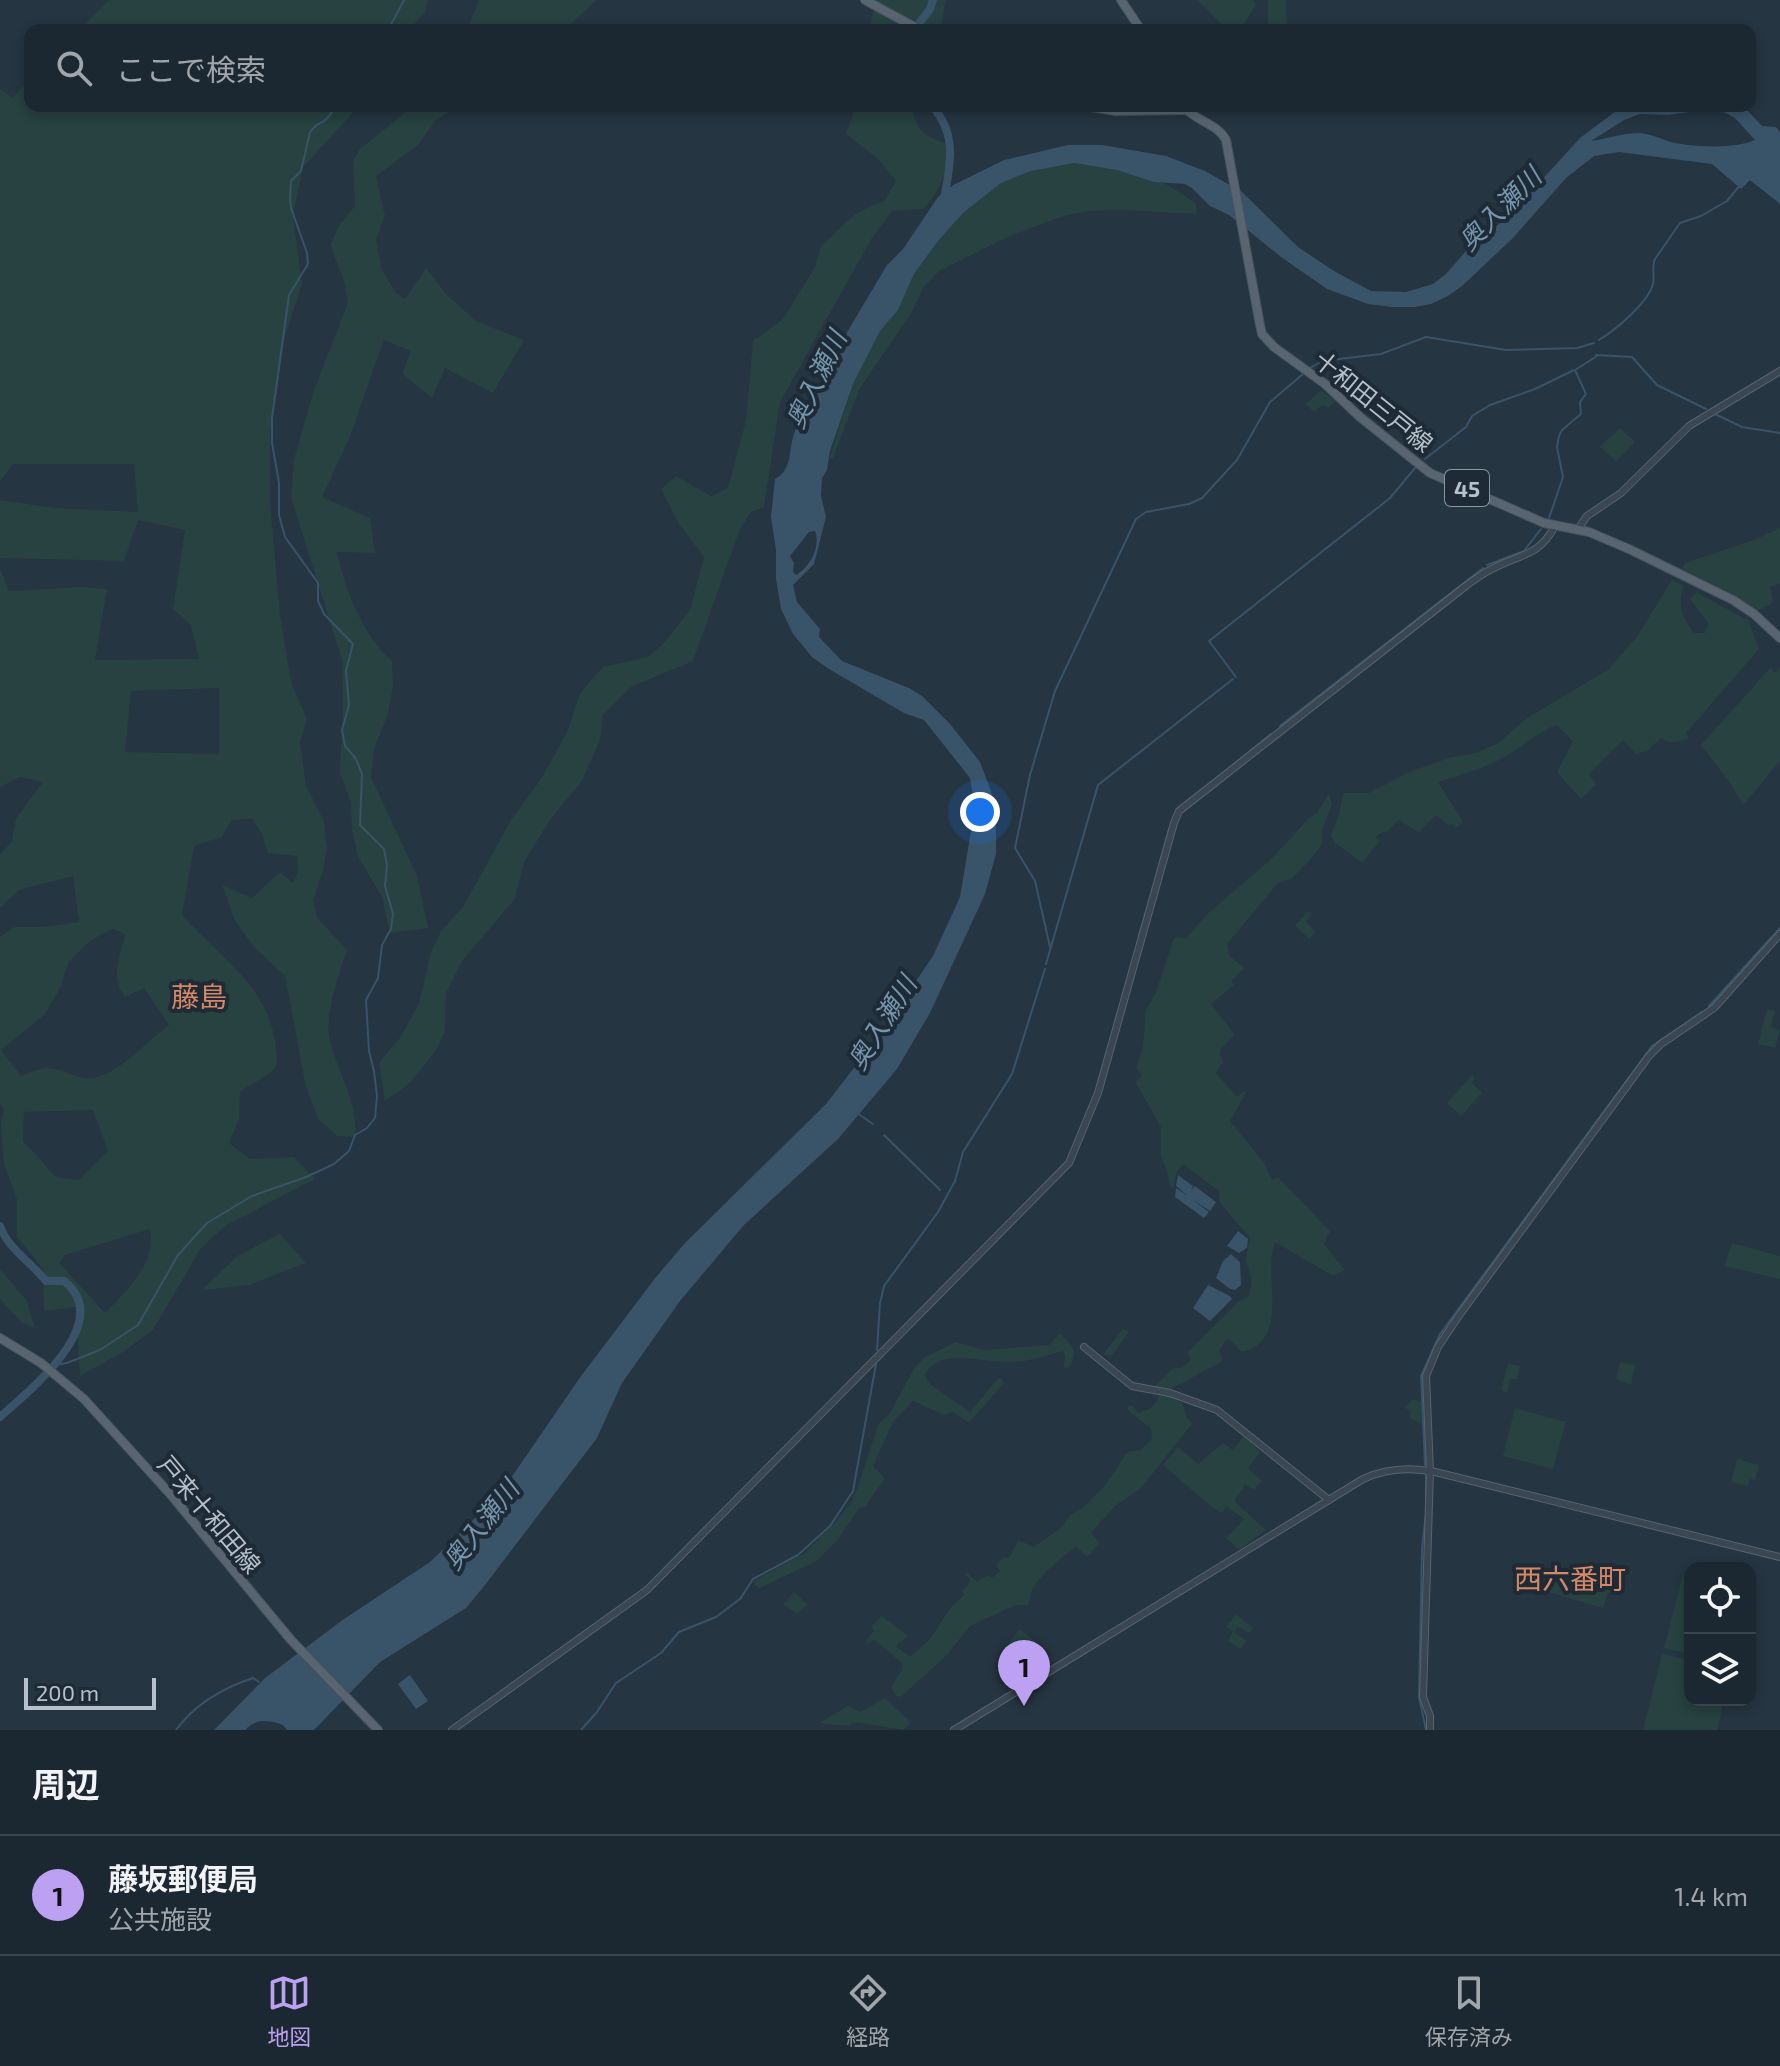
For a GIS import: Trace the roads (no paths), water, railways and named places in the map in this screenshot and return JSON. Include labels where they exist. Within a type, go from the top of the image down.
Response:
[{"type":"main road","points":[[865,0],[910,24]]},
{"type":"main road","points":[[1121,0],[1137,24]]},
{"type":"main road","name":"十和田三戸線","points":[[1187,112],[1224,136],[1262,332],[1269,343],[1325,384],[1360,417],[1430,473],[1544,523],[1602,537],[1733,600],[1780,638]]},
{"type":"main road","name":"戸来十和田線","points":[[0,1338],[41,1363],[84,1399],[171,1495],[291,1641],[378,1730]]},
{"type":"street","points":[[1578,529],[1587,516],[1621,493],[1689,426],[1780,371]]},
{"type":"street","points":[[452,1730],[647,1590],[1069,1163],[1098,1093],[1179,811],[1467,585],[1496,566],[1537,549],[1555,526]]},
{"type":"street","points":[[1430,1730],[1430,1716],[1423,1697],[1430,1471],[1426,1376],[1443,1338],[1649,1056],[1666,1040],[1714,1008],[1780,934]]},
{"type":"street","points":[[1084,1347],[1132,1386],[1170,1393],[1217,1410],[1329,1500]]},
{"type":"street","points":[[954,1730],[1363,1479],[1383,1471],[1401,1468],[1430,1471],[1780,1557]]},
{"type":"water","name":"奥入瀬川","points":[[1615,112],[1689,112],[1640,114],[1624,120],[1591,141],[1639,133],[1675,143],[1737,145],[1755,140],[1735,118],[1724,112],[1749,112],[1762,126],[1776,127],[1780,132],[1780,204],[1750,180],[1741,189],[1712,164],[1619,152],[1594,156],[1566,178],[1513,238],[1462,286],[1431,304],[1415,307],[1368,304],[1327,289],[1229,215],[1210,206],[1185,184],[1154,182],[1117,170],[1074,163],[1031,171],[1001,183],[963,213],[938,241],[914,274],[898,310],[880,331],[853,384],[822,478],[821,496],[826,517],[814,564],[793,585],[797,602],[820,629],[819,637],[842,661],[922,696],[950,724],[980,762],[991,791],[996,854],[985,894],[930,1013],[897,1069],[838,1139],[744,1225],[680,1301],[622,1383],[597,1438],[466,1608],[380,1662],[314,1730],[287,1730],[283,1725],[263,1721],[245,1730],[214,1730],[265,1678],[344,1619],[430,1562],[500,1494],[581,1376],[656,1277],[685,1243],[826,1104],[878,1037],[933,956],[960,897],[975,807],[970,778],[924,720],[904,713],[829,669],[812,657],[793,634],[781,609],[771,517],[775,479],[785,470],[794,434],[821,384],[827,366],[887,265],[903,249],[938,197],[955,184],[1004,160],[1068,145],[1102,145],[1166,156],[1205,171],[1242,192],[1298,247],[1334,271],[1371,291],[1406,292],[1433,284],[1446,274],[1466,251],[1510,215],[1580,138]],"holes":[[[815,531],[813,556],[796,575],[790,556],[809,532]]]},
{"type":"water","points":[[1178,1175],[1193,1186],[1191,1190],[1195,1186],[1216,1202],[1210,1211],[1193,1200],[1209,1212],[1204,1218],[1175,1197],[1176,1188],[1188,1196],[1176,1186]]},
{"type":"water","points":[[1238,1231],[1248,1239],[1247,1248],[1239,1253],[1227,1246]]},
{"type":"water","points":[[1231,1254],[1240,1262],[1241,1285],[1235,1290],[1216,1278],[1223,1261]]},
{"type":"water","points":[[1208,1285],[1232,1299],[1210,1321],[1193,1308]]},
{"type":"water","points":[[410,1675],[428,1701],[416,1709],[398,1684]]},
{"type":"waterway","points":[[391,24],[404,0]]},
{"type":"waterway","points":[[919,24],[933,0]]},
{"type":"waterway","points":[[55,1365],[100,1350],[138,1325],[178,1255],[207,1223],[252,1196],[334,1164],[349,1151],[355,1135],[367,1128],[375,1118],[377,1096],[369,1051],[366,1000],[378,978],[382,945],[391,929],[393,914],[385,886],[387,865],[384,849],[360,825],[362,774],[356,759],[345,746],[342,730],[349,705],[346,671],[353,644],[324,614],[318,601],[318,583],[285,537],[279,515],[279,483],[272,443],[272,418],[289,295],[308,264],[291,208],[291,181],[301,171],[310,132],[331,112]]},
{"type":"waterway","points":[[936,112],[949,139],[950,163],[944,200]]},
{"type":"waterway","points":[[1599,340],[1645,300],[1653,284],[1655,259],[1680,223],[1701,216],[1727,201],[1740,185]]},
{"type":"waterway","points":[[1310,368],[1322,361],[1381,354],[1426,337],[1506,350],[1577,348],[1594,343]]},
{"type":"waterway","points":[[1596,355],[1632,357],[1657,385],[1706,409]]},
{"type":"waterway","points":[[1549,518],[1563,477],[1557,447],[1559,436],[1581,414],[1580,402],[1586,394],[1575,370],[1597,356]]},
{"type":"waterway","points":[[1425,459],[1466,427],[1472,416],[1490,405],[1535,389],[1574,370]]},
{"type":"waterway","points":[[1050,947],[1035,881],[1015,848],[1030,775],[1055,691],[1136,519],[1146,512],[1189,504],[1202,498],[1237,460],[1270,402],[1303,374]]},
{"type":"waterway","points":[[1713,413],[1742,427],[1780,433]]},
{"type":"waterway","points":[[1236,677],[1209,641],[1390,498],[1415,468]]},
{"type":"waterway","points":[[1487,565],[1524,551],[1541,529]]},
{"type":"waterway","points":[[1280,726],[1483,568]]},
{"type":"waterway","points":[[1046,964],[1098,785],[1233,679]]},
{"type":"waterway","points":[[1213,781],[1271,734]]},
{"type":"waterway","points":[[1157,873],[1169,829]]},
{"type":"waterway","points":[[1139,935],[1148,906]]},
{"type":"waterway","points":[[1709,1006],[1780,928]]},
{"type":"waterway","points":[[877,1350],[884,1286],[938,1212],[955,1181],[963,1152],[1012,1074],[1045,969]]},
{"type":"waterway","points":[[1425,1465],[1421,1376],[1440,1334],[1652,1046],[1702,1012]]},
{"type":"waterway","points":[[857,1113],[873,1124]]},
{"type":"waterway","points":[[884,1135],[940,1190]]},
{"type":"waterway","points":[[0,1226],[14,1248],[46,1281],[64,1281],[77,1298],[80,1316],[75,1335],[63,1354],[0,1417]]},
{"type":"waterway","points":[[581,1730],[616,1683],[661,1653],[679,1632],[716,1617],[740,1599],[753,1579],[798,1555],[830,1526],[853,1491],[876,1364]]},
{"type":"waterway","points":[[1426,1475],[1426,1502]]},
{"type":"waterway","points":[[1426,1512],[1422,1548],[1419,1697],[1426,1730]]},
{"type":"waterway","points":[[176,1730],[192,1712],[220,1692],[253,1678],[259,1682]]},
{"type":"place","name":"藤坂郵便局","points":[[1024,1706]]},
{"type":"district","name":"藤島","points":[[199,996]]},
{"type":"district","name":"西六番町","points":[[1570,1578]]}]
